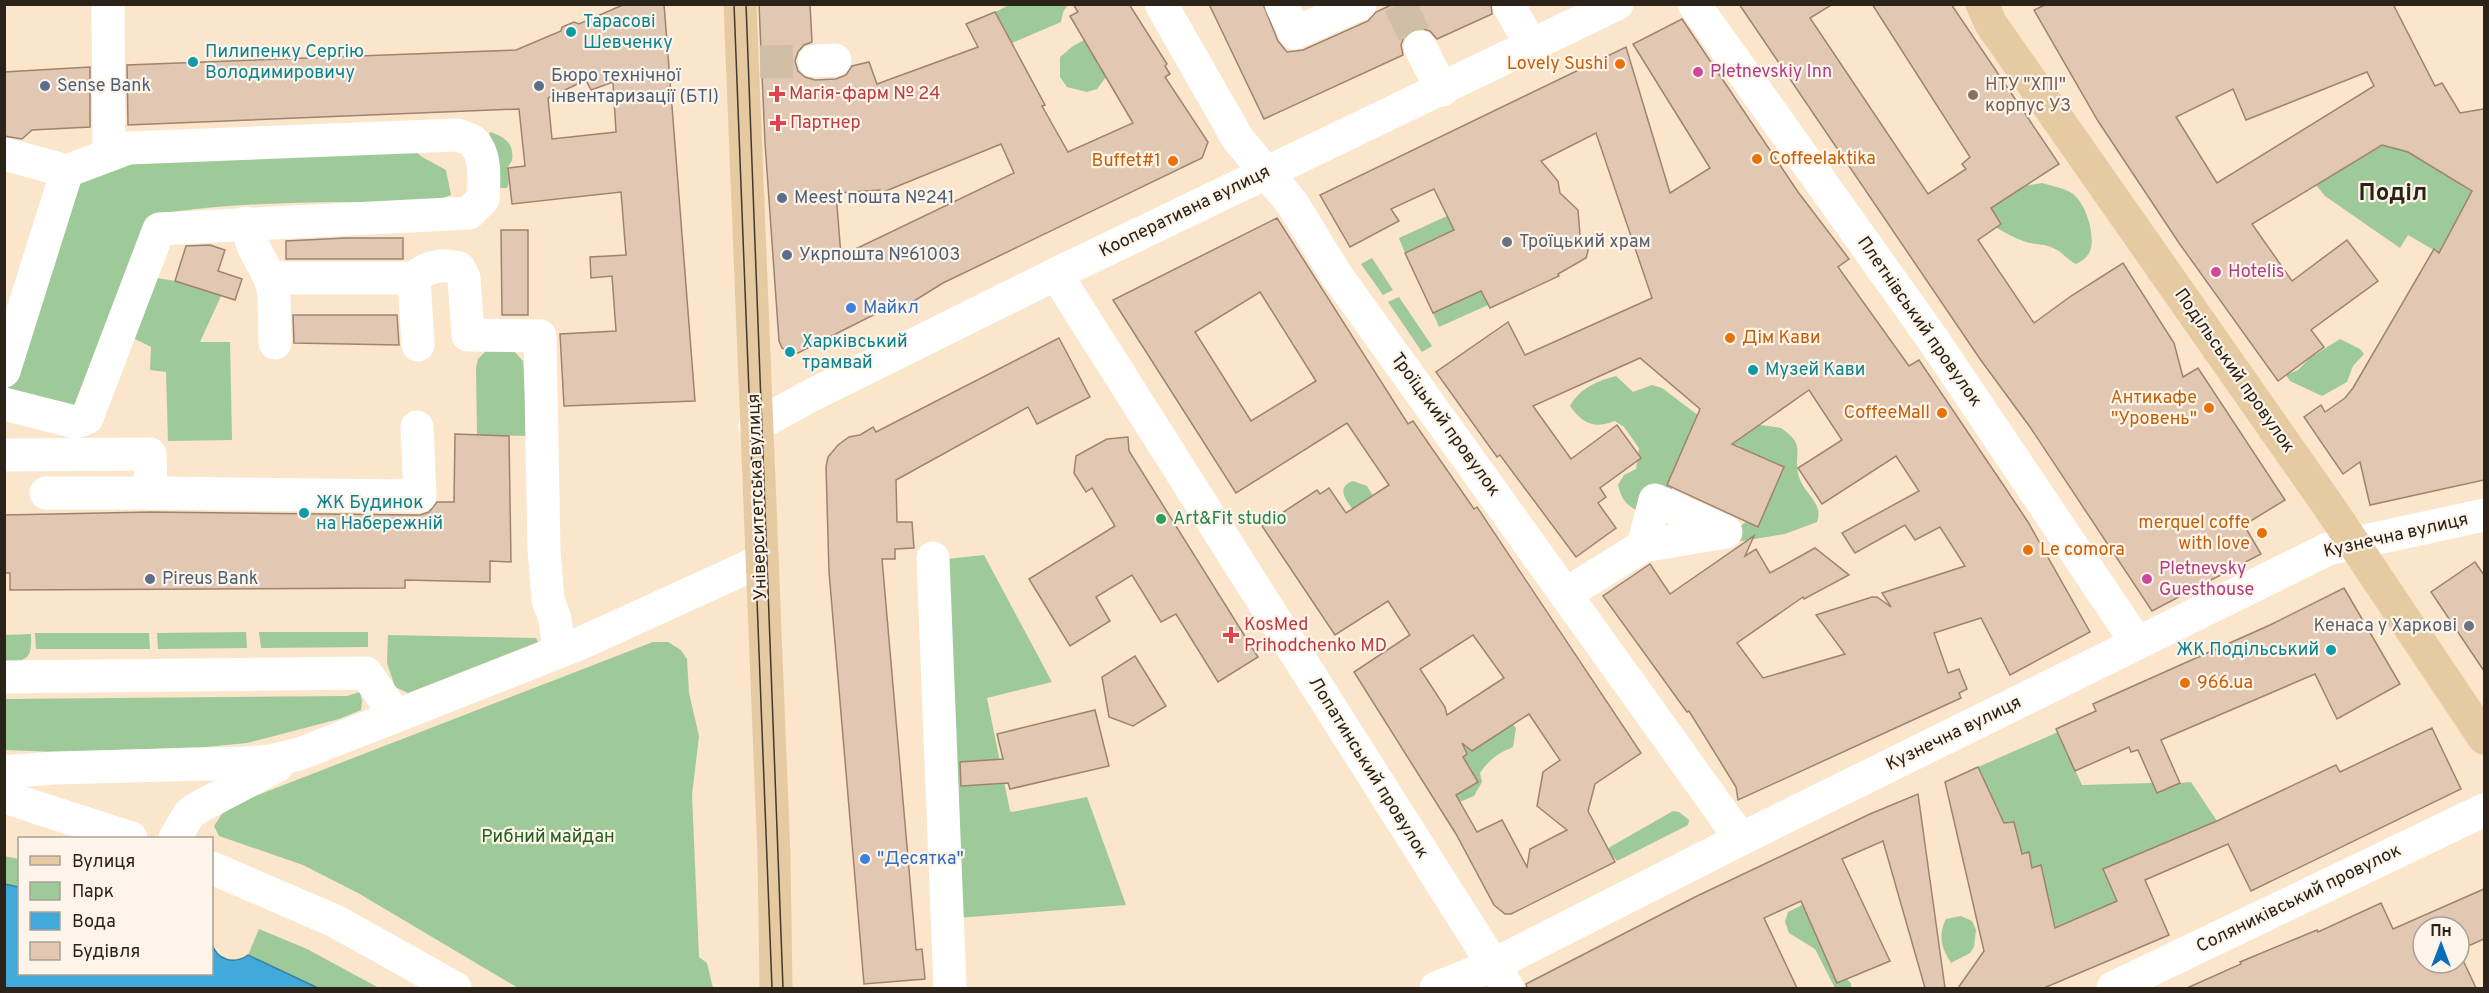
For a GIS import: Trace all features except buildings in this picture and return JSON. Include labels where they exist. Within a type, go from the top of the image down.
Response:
[{"type":"main road","name":"Університетська вулиця","points":[[740,4],[751,62],[755,426],[774,856],[776,988]]},
{"type":"main road","name":"Подільський провулок","points":[[1982,4],[1991,24],[2353,544],[2484,738]]},
{"type":"street","points":[[108,4],[109,155]]},
{"type":"street","name":"Троїцький провулок","points":[[1161,4],[1238,139],[1292,203],[1335,273],[1741,839]]},
{"type":"street","points":[[1281,4],[1295,33],[1360,4]]},
{"type":"street","name":"Кооперативна вулиця","points":[[755,426],[820,391],[1056,274],[1532,47],[1617,4]]},
{"type":"street","name":"Плетнівський провулок","points":[[1694,4],[1932,339],[2137,643]]},
{"type":"street","points":[[1509,6],[1532,47]]},
{"type":"street","points":[[1420,47],[1442,90]]},
{"type":"street","points":[[4,154],[67,171],[128,148],[458,135],[472,141],[480,151],[484,179],[483,199],[469,213],[159,229],[87,418],[75,422],[4,404]]},
{"type":"street","points":[[4,371],[67,171]]},
{"type":"street","points":[[246,223],[252,246],[270,278],[274,294],[275,343]]},
{"type":"street","points":[[270,278],[414,278],[423,270],[448,265],[459,268],[464,278],[468,334],[540,336],[544,550],[548,600],[555,619],[559,652]]},
{"type":"street","name":"Лопатинський провулок","points":[[1056,274],[1500,977]]},
{"type":"street","points":[[414,278],[418,345]]},
{"type":"street","points":[[46,493],[420,496],[417,427]]},
{"type":"street","points":[[4,455],[150,454],[151,493]]},
{"type":"street","name":"Кузнечна вулиця","points":[[1436,988],[1500,977],[1741,839],[2328,549],[2484,515]]},
{"type":"street","points":[[1566,594],[1643,546]]},
{"type":"street","points":[[933,558],[950,988]]},
{"type":"street","points":[[182,826],[210,800],[302,753],[559,652],[761,561]]},
{"type":"street","points":[[4,677],[366,673],[396,716]]},
{"type":"street","points":[[4,772],[55,768],[271,761],[302,753]]},
{"type":"street","points":[[4,756],[55,768]]},
{"type":"street","points":[[182,765],[189,780],[192,798],[182,826]]},
{"type":"street","points":[[4,797],[128,837]]},
{"type":"street","name":"Соляниківський провулок","points":[[2113,988],[2484,810]]},
{"type":"street","points":[[213,868],[335,921],[455,988]]},
{"type":"green space","points":[[1009,5],[1068,5],[1063,12],[1061,22],[1012,43],[995,12]]},
{"type":"green space","points":[[1084,40],[1106,77],[1097,89],[1087,92],[1067,87],[1060,77],[1060,57]]},
{"type":"green space","points":[[490,132],[507,141],[512,149],[507,188],[495,188],[486,147]]},
{"type":"green space","points":[[406,144],[422,157],[446,170],[451,195],[411,203],[342,202],[250,205],[159,214],[81,413],[7,391],[35,300],[77,179],[135,156]]},
{"type":"green space","points":[[2382,145],[2408,152],[2472,192],[2439,253],[2408,235],[2400,248],[2325,196],[2316,185]]},
{"type":"green space","points":[[2042,183],[2070,192],[2078,199],[2086,212],[2091,229],[2092,245],[2087,256],[2076,264],[2056,249],[2021,240],[1987,222],[1984,212],[2024,186]]},
{"type":"green space","points":[[1447,216],[1454,230],[1405,253],[1399,238]]},
{"type":"green space","points":[[1372,258],[1393,290],[1383,295],[1361,264]]},
{"type":"green space","points":[[157,278],[175,281],[221,296],[200,342],[230,342],[232,440],[168,441],[166,372],[150,370],[151,347],[133,338]]},
{"type":"green space","points":[[1481,291],[1488,305],[1439,327],[1433,313]]},
{"type":"green space","points":[[1399,297],[1432,346],[1422,352],[1388,302]]},
{"type":"green space","points":[[2340,339],[2360,349],[2364,354],[2353,366],[2347,382],[2322,396],[2290,381],[2286,375],[2298,370],[2310,358]]},
{"type":"green space","points":[[488,349],[512,349],[523,361],[528,436],[477,435],[476,368],[478,359]]},
{"type":"green space","points":[[1616,376],[1633,392],[1652,385],[1662,388],[1699,416],[1781,428],[1797,445],[1799,477],[1818,509],[1817,522],[1785,534],[1736,542],[1732,533],[1752,517],[1766,464],[1738,445],[1696,438],[1674,479],[1670,498],[1642,513],[1629,506],[1621,496],[1618,485],[1624,475],[1636,469],[1639,448],[1624,427],[1615,421],[1595,425],[1584,421],[1570,406],[1579,394],[1590,386]]},
{"type":"green space","points":[[1353,481],[1367,486],[1377,502],[1358,515],[1347,502],[1343,492],[1347,484]]},
{"type":"green space","points":[[984,555],[1052,682],[987,698],[1010,811],[1087,797],[1126,905],[957,918],[938,560]]},
{"type":"green space","points":[[246,632],[247,648],[158,649],[157,633]]},
{"type":"green space","points":[[259,632],[368,632],[368,647],[261,648]]},
{"type":"green space","points":[[35,633],[149,633],[150,649],[36,649]]},
{"type":"green space","points":[[31,634],[31,648],[27,657],[19,661],[5,662],[4,635]]},
{"type":"green space","points":[[388,635],[536,638],[538,642],[408,693],[395,687],[387,663]]},
{"type":"green space","name":"Рибний майдан","points":[[653,642],[668,642],[681,650],[687,659],[689,693],[699,736],[692,795],[699,957],[707,963],[713,988],[518,988],[358,893],[303,865],[219,836],[214,826],[222,814],[237,803]]},
{"type":"green space","points":[[360,692],[361,710],[339,719],[247,743],[206,747],[57,752],[5,750],[4,699],[347,696]]},
{"type":"green space","points":[[1510,721],[1516,728],[1513,747],[1494,757],[1483,768],[1480,773],[1482,782],[1474,796],[1448,807],[1439,746]]},
{"type":"green space","points":[[2058,732],[2082,785],[2152,783],[2157,793],[2180,783],[2191,782],[2217,821],[2104,869],[2117,901],[2056,928],[2040,865],[2032,868],[2016,844],[1978,767]]},
{"type":"green space","points":[[1673,811],[1679,812],[1689,820],[1688,825],[1617,861],[1608,850],[1610,847]]},
{"type":"green space","points":[[4,856],[18,859],[18,887],[5,884]]},
{"type":"green space","points":[[1824,894],[1840,974],[1851,983],[1851,988],[1835,988],[1815,949],[1789,933],[1785,922],[1788,912]]},
{"type":"green space","points":[[1961,916],[1972,921],[1976,930],[1974,947],[1970,953],[1951,963],[1943,947],[1942,931],[1946,919]]},
{"type":"green space","points":[[259,929],[307,949],[379,988],[318,988],[248,955]]},
{"type":"water","points":[[4,884],[18,887],[18,975],[213,975],[213,946],[218,954],[227,959],[237,960],[248,955],[318,988],[5,988]]},
{"type":"tunnel","points":[[1400,4],[1420,47]]},
{"type":"tunnel","points":[[760,62],[814,61]]},
{"type":"tram line","points":[[734,4],[772,988]]},
{"type":"tram line","points":[[746,4],[783,988]]},
{"type":"place","name":"Тарасові Шевченку","points":[[571,32]]},
{"type":"place","name":"Пилипенку Сергію Володимировичу","points":[[193,62]]},
{"type":"place","name":"Lovely Sushi","points":[[1620,64]]},
{"type":"place","name":"Pletnevskiy Inn","points":[[1698,72]]},
{"type":"place","name":"Sense Bank","points":[[45,86]]},
{"type":"place","name":"Бюро технічної інвентаризації (БТІ)","points":[[539,86]]},
{"type":"place","name":"Магія-фарм № 24","points":[[777,94]]},
{"type":"place","name":"НТУ \"ХПІ\" корпус У3","points":[[1973,95]]},
{"type":"place","name":"Партнер","points":[[778,123]]},
{"type":"place","name":"Coffeelaktika","points":[[1757,159]]},
{"type":"place","name":"Buffet#1","points":[[1173,161]]},
{"type":"place","name":"Meest пошта №241","points":[[782,198]]},
{"type":"place","name":"Троїцький храм","points":[[1507,242]]},
{"type":"place","name":"Укрпошта №61003","points":[[787,255]]},
{"type":"place","name":"Hotelis","points":[[2216,272]]},
{"type":"place","name":"Майкл","points":[[851,308]]},
{"type":"place","name":"Дім Кави","points":[[1730,338]]},
{"type":"place","name":"Харківський трамвай","points":[[790,352]]},
{"type":"place","name":"Музей Кави","points":[[1753,370]]},
{"type":"place","name":"Антикафе \"Уровень\"","points":[[2209,408]]},
{"type":"place","name":"CoffeeMall","points":[[1942,413]]},
{"type":"place","name":"ЖК Будинок на Набережній","points":[[304,513]]},
{"type":"place","name":"Art&Fit studio","points":[[1161,519]]},
{"type":"place","name":"merquel coffe with love","points":[[2262,533]]},
{"type":"place","name":"Le comora","points":[[2028,550]]},
{"type":"place","name":"Pireus Bank","points":[[150,579]]},
{"type":"place","name":"Pletnevsky Guesthouse","points":[[2147,579]]},
{"type":"place","name":"Кенаса у Харкові","points":[[2469,626]]},
{"type":"place","name":"KosMed Prihodchenko MD","points":[[1231,635]]},
{"type":"place","name":"ЖК Подільський","points":[[2331,650]]},
{"type":"place","name":"966.ua","points":[[2185,683]]},
{"type":"place","name":"\"Десятка\"","points":[[865,859]]},
{"type":"district","name":"Поділ","points":[[2393,194]]}]
